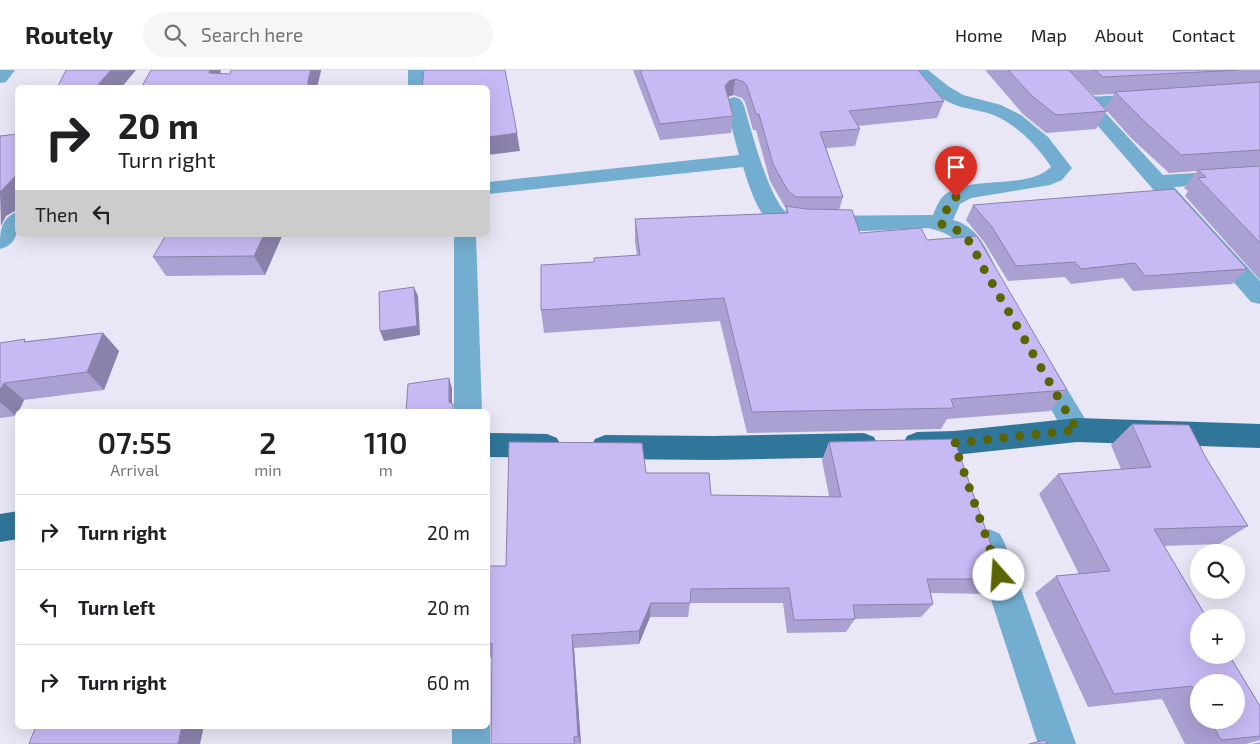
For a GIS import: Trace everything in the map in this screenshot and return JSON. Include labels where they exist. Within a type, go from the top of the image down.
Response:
[{"type":"main road","points":[[490,445],[713,448],[959,457],[1077,430],[1260,436]]},
{"type":"main road","points":[[0,528],[15,526]]},
{"type":"street","points":[[0,78],[6,70]]},
{"type":"street","points":[[416,70],[417,85]]},
{"type":"street","points":[[917,70],[939,88],[958,100],[994,109],[1017,119],[1054,154],[1062,168],[1059,174],[1036,182],[976,191],[956,197],[949,204],[941,224]]},
{"type":"street","points":[[1164,98],[1080,96],[1257,288]]},
{"type":"street","points":[[734,103],[764,196],[773,213],[781,220],[799,224],[928,221],[954,227],[973,245],[996,288]]},
{"type":"street","points":[[490,188],[752,160]]},
{"type":"street","points":[[1158,182],[1260,175]]},
{"type":"street","points":[[0,242],[15,223]]},
{"type":"street","points":[[465,237],[468,409]]},
{"type":"street","points":[[1029,347],[1077,430]]},
{"type":"street","points":[[980,518],[1057,744]]},
{"type":"street","points":[[470,729],[471,744]]},
{"type":"building","points":[[66,70],[111,70],[98,85],[58,85]]},
{"type":"building","points":[[151,70],[210,70],[209,73],[230,74],[231,70],[311,70],[308,85],[143,85]]},
{"type":"building","points":[[424,70],[505,70],[517,133],[490,137],[490,85],[422,85]]},
{"type":"building","points":[[640,70],[918,70],[944,101],[849,111],[860,129],[820,132],[843,197],[796,197],[788,191],[773,164],[759,114],[756,114],[744,82],[735,79],[729,81],[725,86],[733,116],[660,124]]},
{"type":"building","points":[[1008,70],[1069,70],[1107,111],[1056,115],[1032,96]]},
{"type":"building","points":[[1095,70],[1239,70],[1103,77]]},
{"type":"building","points":[[1260,82],[1260,150],[1181,155],[1115,92]]},
{"type":"building","points":[[15,134],[15,176],[0,192],[0,136]]},
{"type":"building","points":[[1260,166],[1260,243],[1198,178],[1206,177],[1198,170]]},
{"type":"building","points":[[1174,189],[1247,269],[1145,276],[1135,263],[1081,269],[1075,262],[1016,266],[992,227],[973,205]]},
{"type":"building","points":[[786,206],[806,209],[852,210],[860,233],[921,228],[927,240],[977,236],[1067,390],[951,399],[954,408],[752,412],[724,298],[541,310],[541,265],[594,262],[594,258],[640,255],[635,219],[788,213]]},
{"type":"building","points":[[165,237],[263,237],[254,256],[153,257]]},
{"type":"building","points":[[414,287],[417,326],[380,331],[379,292]]},
{"type":"building","points":[[103,333],[87,372],[4,383],[0,390],[0,343],[25,339],[24,342]]},
{"type":"building","points":[[449,378],[449,402],[453,404],[453,409],[406,409],[408,384]]},
{"type":"building","points":[[1132,424],[1189,425],[1206,458],[1248,526],[1154,529],[1190,589],[1190,599],[1196,599],[1202,609],[1190,609],[1190,664],[1234,664],[1241,674],[1190,674],[1190,686],[1114,694],[1056,576],[1110,571],[1058,474],[1151,467]]},
{"type":"building","points":[[954,439],[1003,579],[927,579],[933,604],[853,605],[855,619],[794,620],[789,588],[691,589],[690,603],[651,603],[639,631],[572,635],[578,736],[574,737],[574,744],[491,744],[492,643],[490,644],[490,566],[506,566],[509,442],[642,443],[646,473],[709,473],[711,495],[841,497],[829,442]]},
{"type":"building","points":[[1245,681],[1260,706],[1260,736],[1221,740],[1215,729],[1245,729]]},
{"type":"building","points":[[35,729],[181,729],[178,744],[29,744]]},
{"type":"building","points":[[1045,740],[1047,744],[1029,744]]},
{"type":"route","points":[[956,197],[949,204],[941,224],[954,227],[973,245],[981,264],[1077,430],[954,443],[999,575]]}]
